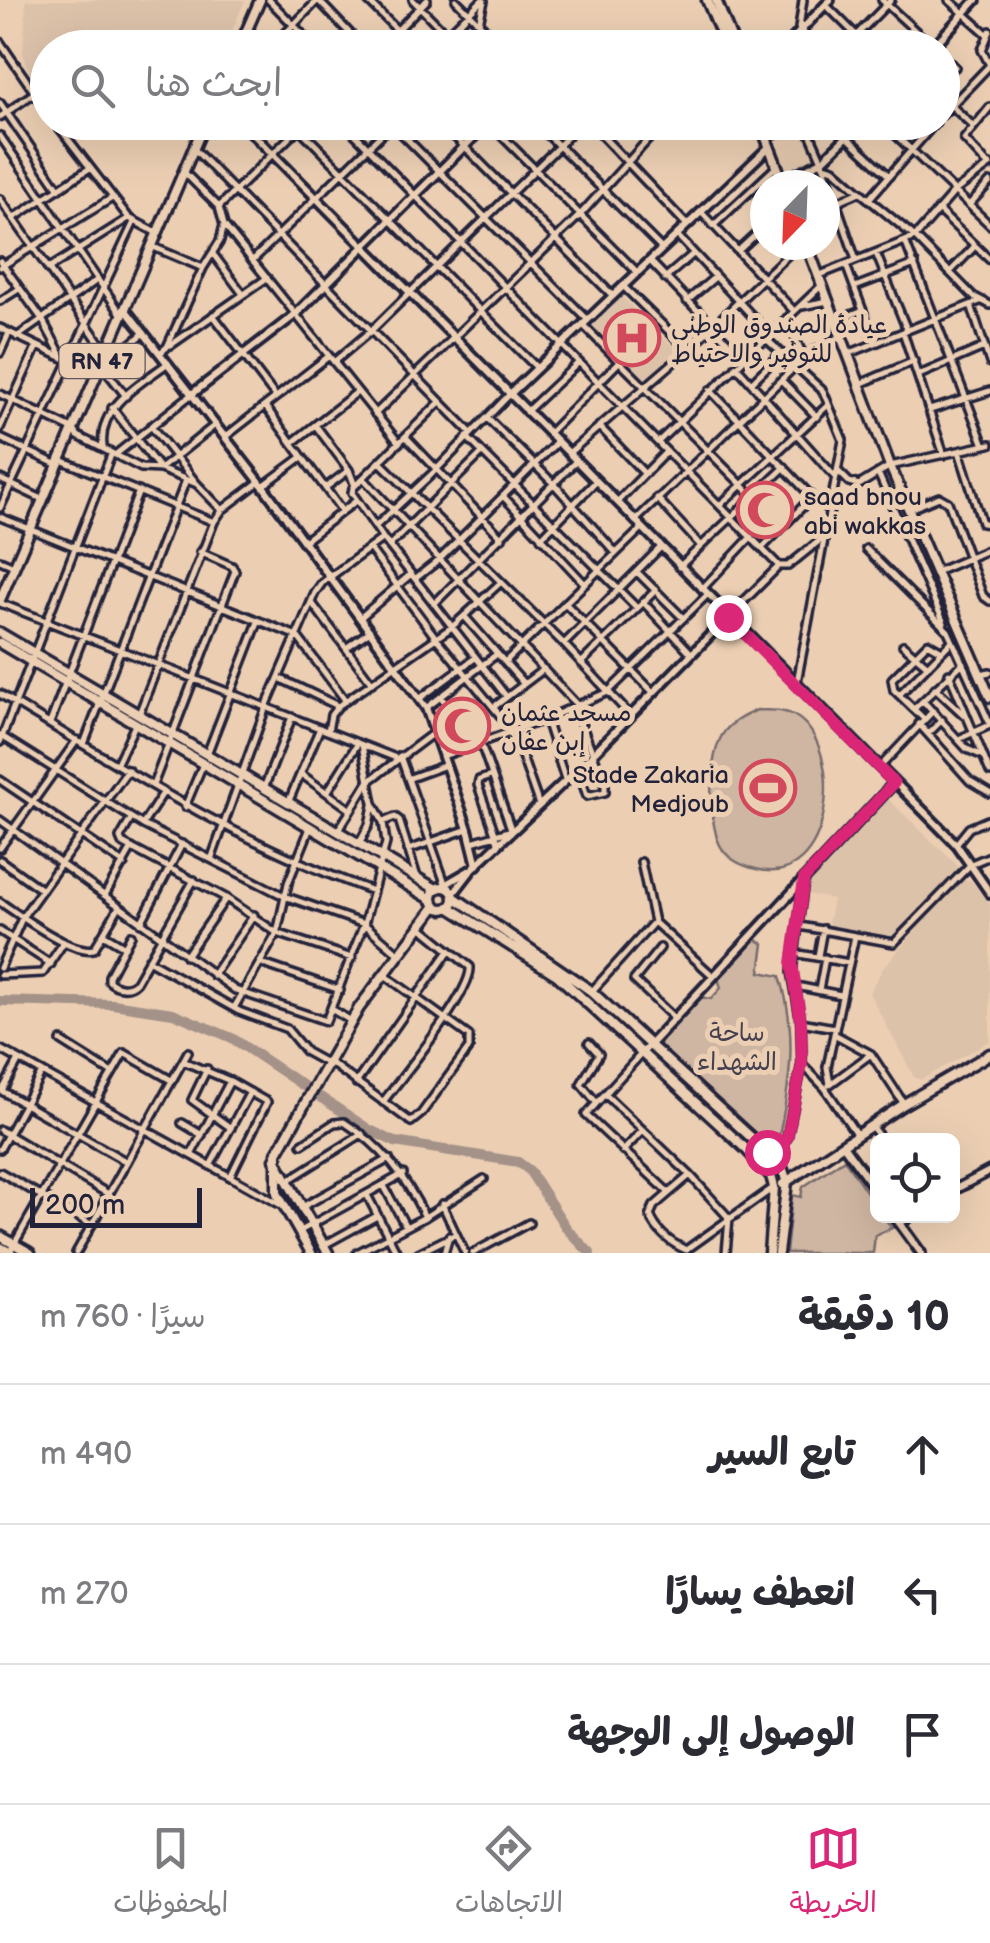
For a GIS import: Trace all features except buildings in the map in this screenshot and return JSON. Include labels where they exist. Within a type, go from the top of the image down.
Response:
[{"type":"main road","points":[[248,29],[260,0]]},
{"type":"main road","points":[[707,0],[720,30]]},
{"type":"main road","points":[[716,0],[728,30]]},
{"type":"main road","points":[[949,30],[976,0]]},
{"type":"main road","points":[[803,30],[828,2]]},
{"type":"main road","name":"RN 47","points":[[0,601],[197,140]]},
{"type":"main road","points":[[258,140],[956,844],[990,893]]},
{"type":"main road","points":[[192,394],[296,314],[470,140]]},
{"type":"main road","points":[[766,140],[777,170]]},
{"type":"main road","points":[[809,170],[823,163],[846,140]]},
{"type":"main road","points":[[509,396],[768,148]]},
{"type":"main road","points":[[813,260],[890,466],[990,697]]},
{"type":"main road","points":[[124,312],[164,350],[168,362],[426,708],[468,828],[475,867]]},
{"type":"main road","points":[[449,907],[475,867],[728,617]]},
{"type":"main road","points":[[0,633],[311,825],[418,880],[441,886],[591,992],[670,1078],[770,1176],[774,1187],[768,1253]]},
{"type":"main road","points":[[0,644],[32,656]]},
{"type":"main road","points":[[240,778],[359,844],[433,903],[449,907],[557,975],[679,1070],[782,1170],[787,1182],[778,1253]]},
{"type":"main road","points":[[646,1048],[894,783]]},
{"type":"main road","points":[[311,1253],[282,1206],[275,1159],[325,1063],[383,974],[421,927],[441,886],[475,867]]},
{"type":"main road","points":[[774,1187],[990,1054]]},
{"type":"main road","points":[[670,1078],[679,1070]]},
{"type":"main road","points":[[843,1145],[870,1182]]},
{"type":"main road","points":[[275,1159],[326,1249]]},
{"type":"main road","points":[[960,1187],[990,1170]]},
{"type":"main road","points":[[900,1223],[921,1253]]},
{"type":"main road","points":[[0,1236],[10,1250]]},
{"type":"main road","points":[[0,1247],[30,1253]]},
{"type":"street","points":[[270,0],[299,30]]},
{"type":"street","points":[[289,30],[318,0],[347,30]]},
{"type":"street","points":[[367,0],[397,30],[427,0]]},
{"type":"street","points":[[413,0],[443,30]]},
{"type":"street","points":[[456,0],[486,30]]},
{"type":"street","points":[[451,30],[483,0]]},
{"type":"street","points":[[479,23],[483,0]]},
{"type":"street","points":[[800,30],[803,0]]},
{"type":"street","points":[[949,0],[988,33],[982,50],[990,65],[960,96]]},
{"type":"street","points":[[828,2],[852,30]]},
{"type":"street","points":[[860,30],[887,2],[916,30]]},
{"type":"street","points":[[0,42],[30,87]]},
{"type":"street","points":[[3,114],[30,96]]},
{"type":"street","points":[[0,103],[3,114],[59,189]]},
{"type":"street","points":[[658,442],[787,318],[820,280],[856,260],[915,237],[955,191],[990,165],[966,143],[965,135],[990,107]]},
{"type":"street","points":[[960,114],[973,126]]},
{"type":"street","points":[[0,136],[104,291],[124,312]]},
{"type":"street","points":[[69,140],[132,220],[157,233]]},
{"type":"street","points":[[219,207],[289,140]]},
{"type":"street","points":[[311,140],[537,368]]},
{"type":"street","points":[[360,140],[779,566]]},
{"type":"street","points":[[252,260],[377,140]]},
{"type":"street","points":[[409,140],[530,262],[619,362],[753,496]]},
{"type":"street","points":[[458,140],[613,296]]},
{"type":"street","points":[[505,140],[638,272]]},
{"type":"street","points":[[554,140],[662,249]]},
{"type":"street","points":[[224,437],[374,330],[460,240],[565,140]]},
{"type":"street","points":[[606,140],[687,225]]},
{"type":"street","points":[[375,414],[604,190],[648,140]]},
{"type":"street","points":[[813,140],[825,170]]},
{"type":"street","points":[[850,140],[888,175]]},
{"type":"street","points":[[901,140],[990,225]]},
{"type":"street","points":[[869,199],[920,140]]},
{"type":"street","points":[[194,148],[374,330],[440,401],[481,454],[637,608]]},
{"type":"street","points":[[823,163],[915,237],[980,301],[990,305]]},
{"type":"street","points":[[713,226],[776,167]]},
{"type":"street","points":[[14,218],[90,168]]},
{"type":"street","points":[[183,171],[219,207],[224,225],[399,443]]},
{"type":"street","points":[[968,205],[990,182]]},
{"type":"street","points":[[840,201],[860,192]]},
{"type":"street","points":[[66,360],[42,319],[1,264],[112,198]]},
{"type":"street","points":[[0,199],[106,352]]},
{"type":"street","points":[[0,216],[8,210]]},
{"type":"street","points":[[939,211],[990,260]]},
{"type":"street","points":[[701,212],[762,278],[796,308]]},
{"type":"street","points":[[840,217],[856,260]]},
{"type":"street","points":[[48,268],[132,220]]},
{"type":"street","points":[[0,508],[66,360],[104,291],[132,220]]},
{"type":"street","points":[[164,350],[224,225]]},
{"type":"street","points":[[676,236],[780,354],[823,391],[843,440],[796,685]]},
{"type":"street","points":[[738,251],[750,240]]},
{"type":"street","points":[[736,366],[796,436],[837,474],[856,485],[890,466],[987,444],[905,241]]},
{"type":"street","points":[[152,246],[202,268]]},
{"type":"street","points":[[951,271],[975,246]]},
{"type":"street","points":[[876,253],[944,455]]},
{"type":"street","points":[[212,254],[243,294]]},
{"type":"street","points":[[665,278],[693,254]]},
{"type":"street","points":[[650,260],[744,358]]},
{"type":"street","points":[[570,452],[688,350],[782,260]]},
{"type":"street","points":[[855,287],[915,264]]},
{"type":"street","points":[[846,265],[875,344]]},
{"type":"street","points":[[687,301],[714,277]]},
{"type":"street","points":[[164,350],[267,278]]},
{"type":"street","points":[[17,337],[97,280]]},
{"type":"street","points":[[623,286],[688,350]]},
{"type":"street","points":[[0,301],[18,289]]},
{"type":"street","points":[[796,308],[828,300]]},
{"type":"street","points":[[848,354],[980,301]]},
{"type":"street","points":[[971,305],[990,363]]},
{"type":"street","points":[[836,321],[863,310]]},
{"type":"street","points":[[213,315],[276,397]]},
{"type":"street","points":[[787,318],[804,358]]},
{"type":"street","points":[[0,328],[66,360]]},
{"type":"street","points":[[0,353],[10,333]]},
{"type":"street","points":[[126,396],[102,366],[144,333]]},
{"type":"street","points":[[635,521],[804,358],[841,336]]},
{"type":"street","points":[[0,428],[38,346]]},
{"type":"street","points":[[919,374],[984,347]]},
{"type":"street","points":[[750,383],[780,354]]},
{"type":"street","points":[[103,446],[101,432],[112,408],[168,362]]},
{"type":"street","points":[[549,433],[619,362]]},
{"type":"street","points":[[860,384],[914,362]]},
{"type":"street","points":[[526,412],[578,363]]},
{"type":"street","points":[[782,381],[817,416]]},
{"type":"street","points":[[710,390],[830,511]]},
{"type":"street","points":[[930,410],[990,391]]},
{"type":"street","points":[[292,443],[358,392]]},
{"type":"street","points":[[0,394],[141,468],[160,470],[197,484]]},
{"type":"street","points":[[192,394],[113,455],[1,738],[143,825],[284,896],[364,924],[398,953]]},
{"type":"street","points":[[375,526],[509,396]]},
{"type":"street","points":[[440,401],[352,493],[506,696]]},
{"type":"street","points":[[720,505],[828,405]]},
{"type":"street","points":[[265,406],[342,512]]},
{"type":"street","points":[[112,408],[160,470]]},
{"type":"street","points":[[487,418],[554,484],[616,554]]},
{"type":"street","points":[[160,470],[215,425]]},
{"type":"street","points":[[315,425],[349,470],[355,486]]},
{"type":"street","points":[[151,426],[222,510]]},
{"type":"street","points":[[599,426],[644,473]]},
{"type":"street","points":[[406,437],[502,538]]},
{"type":"street","points":[[0,438],[214,522]]},
{"type":"street","points":[[361,617],[396,585],[438,560],[558,442]]},
{"type":"street","points":[[959,451],[976,512],[982,523],[990,524]]},
{"type":"street","points":[[616,502],[666,452]]},
{"type":"street","points":[[389,546],[481,454]]},
{"type":"street","points":[[118,763],[214,522],[222,510],[302,458]]},
{"type":"street","points":[[434,604],[577,460]]},
{"type":"street","points":[[380,462],[630,714]]},
{"type":"street","points":[[679,567],[785,468]]},
{"type":"street","points":[[325,488],[349,470]]},
{"type":"street","points":[[878,473],[990,724],[960,738]]},
{"type":"street","points":[[0,478],[44,500]]},
{"type":"street","points":[[364,479],[576,707],[605,792],[586,796],[578,769]]},
{"type":"street","points":[[84,744],[186,480]]},
{"type":"street","points":[[541,538],[596,481]]},
{"type":"street","points":[[50,723],[139,491]]},
{"type":"street","points":[[503,496],[585,584]]},
{"type":"street","points":[[763,547],[812,497]]},
{"type":"street","points":[[657,498],[701,546]]},
{"type":"street","points":[[910,509],[931,499],[944,498],[983,596],[990,601]]},
{"type":"street","points":[[303,541],[357,500]]},
{"type":"street","points":[[0,517],[297,636],[346,701]]},
{"type":"street","points":[[505,662],[642,528]]},
{"type":"street","points":[[410,778],[477,742],[546,720],[608,692],[683,618],[752,536]]},
{"type":"street","points":[[728,617],[779,566],[792,564],[824,537]]},
{"type":"street","points":[[212,858],[266,707],[318,587],[383,538]]},
{"type":"street","points":[[564,644],[661,547]]},
{"type":"street","points":[[370,548],[436,638],[512,731],[539,805]]},
{"type":"street","points":[[866,549],[948,631]]},
{"type":"street","points":[[936,572],[990,549]]},
{"type":"street","points":[[152,785],[235,568],[200,552]]},
{"type":"street","points":[[0,560],[14,566]]},
{"type":"street","points":[[637,572],[683,618]]},
{"type":"street","points":[[328,732],[331,715],[338,706],[452,627],[501,583]]},
{"type":"street","points":[[580,663],[656,590]]},
{"type":"street","points":[[0,601],[398,757],[410,778],[441,886]]},
{"type":"street","points":[[643,602],[691,653]]},
{"type":"street","points":[[312,603],[372,683]]},
{"type":"street","points":[[566,604],[652,691]]},
{"type":"street","points":[[465,616],[523,683]]},
{"type":"street","points":[[185,806],[258,620]]},
{"type":"street","points":[[346,648],[370,631]]},
{"type":"street","points":[[899,694],[952,641]]},
{"type":"street","points":[[942,651],[928,643],[892,679],[893,689],[914,709],[928,734],[970,781],[988,788]]},
{"type":"street","points":[[903,645],[928,666]]},
{"type":"street","points":[[426,708],[498,654]]},
{"type":"street","points":[[420,699],[475,658]]},
{"type":"street","points":[[914,709],[962,663]]},
{"type":"street","points":[[494,707],[544,670]]},
{"type":"street","points":[[980,674],[990,672]]},
{"type":"street","points":[[949,673],[964,714]]},
{"type":"street","points":[[279,678],[338,706]]},
{"type":"street","points":[[434,688],[477,742],[512,831],[472,842]]},
{"type":"street","points":[[935,688],[970,722],[990,772]]},
{"type":"street","points":[[0,694],[185,806],[296,862],[372,891]]},
{"type":"street","points":[[923,701],[970,751],[982,756]]},
{"type":"street","points":[[878,768],[933,712]]},
{"type":"street","points":[[970,722],[986,714]]},
{"type":"street","points":[[264,788],[292,717]]},
{"type":"street","points":[[546,720],[566,779]]},
{"type":"street","points":[[928,734],[942,720]]},
{"type":"street","points":[[288,803],[320,728]]},
{"type":"street","points":[[338,832],[368,782],[436,731]]},
{"type":"street","points":[[0,848],[77,740]]},
{"type":"street","points":[[0,820],[243,994],[324,1021],[332,1010],[364,924],[386,842],[360,744]]},
{"type":"street","points":[[328,790],[360,744]]},
{"type":"street","points":[[64,942],[43,973],[0,971],[22,916],[128,770]]},
{"type":"street","points":[[301,774],[351,810]]},
{"type":"street","points":[[492,775],[479,780],[478,785],[499,845]]},
{"type":"street","points":[[0,780],[124,864]]},
{"type":"street","points":[[143,825],[163,793]]},
{"type":"street","points":[[359,844],[369,825],[373,803]]},
{"type":"street","points":[[131,818],[119,839],[132,848],[226,898],[277,933],[352,958]]},
{"type":"street","points":[[369,825],[384,826],[398,818],[418,880]]},
{"type":"street","points":[[956,844],[969,828],[990,819]]},
{"type":"street","points":[[234,1008],[277,933],[284,896],[311,825]]},
{"type":"street","points":[[402,869],[409,853],[468,828]]},
{"type":"street","points":[[141,923],[182,844]]},
{"type":"street","points":[[105,895],[132,848]]},
{"type":"street","points":[[800,926],[884,943],[897,941],[971,864],[990,856]]},
{"type":"street","points":[[0,860],[42,890]]},
{"type":"street","points":[[641,862],[654,922],[712,975]]},
{"type":"street","points":[[767,1152],[778,1148],[787,1138],[802,1064],[801,1022],[792,972],[804,879]]},
{"type":"street","points":[[131,935],[110,976],[112,984],[133,986],[194,880]]},
{"type":"street","points":[[186,956],[226,898]]},
{"type":"street","points":[[786,900],[802,904]]},
{"type":"street","points":[[0,902],[64,942],[92,951],[120,906]]},
{"type":"street","points":[[213,975],[254,915]]},
{"type":"street","points":[[591,992],[654,922]]},
{"type":"street","points":[[383,1103],[444,1019],[472,972],[421,927]]},
{"type":"street","points":[[819,990],[822,930]]},
{"type":"street","points":[[0,931],[52,964]]},
{"type":"street","points":[[104,934],[124,948]]},
{"type":"street","points":[[828,1086],[826,1074],[855,935]]},
{"type":"street","points":[[660,948],[634,980],[674,1018]]},
{"type":"street","points":[[356,1083],[450,950]]},
{"type":"street","points":[[794,953],[849,963]]},
{"type":"street","points":[[148,960],[234,1008],[292,1031],[306,1052],[410,1122],[421,1114],[471,1044],[469,1036],[383,974]]},
{"type":"street","points":[[262,964],[340,990]]},
{"type":"street","points":[[796,986],[841,994]]},
{"type":"street","points":[[332,1010],[351,1021]]},
{"type":"street","points":[[801,1022],[834,1031],[871,1054],[904,1104]]},
{"type":"street","points":[[61,1041],[112,1073]]},
{"type":"street","points":[[589,1043],[599,1054],[580,1084],[596,1102]]},
{"type":"street","points":[[0,1048],[282,1206]]},
{"type":"street","points":[[646,1048],[586,1113],[668,1192]]},
{"type":"street","points":[[10,1250],[127,1052],[172,1080]]},
{"type":"street","points":[[76,1253],[188,1052]]},
{"type":"street","points":[[828,1086],[871,1054]]},
{"type":"street","points":[[19,1060],[1,1090],[127,1162]]},
{"type":"street","points":[[183,1060],[266,1101],[267,1107],[230,1177]]},
{"type":"street","points":[[802,1064],[828,1086],[857,1135]]},
{"type":"street","points":[[207,1070],[192,1100],[231,1128]]},
{"type":"street","points":[[0,1149],[41,1074]]},
{"type":"street","points":[[191,1155],[230,1081]]},
{"type":"street","points":[[210,1166],[250,1092]]},
{"type":"street","points":[[605,1094],[690,1174],[730,1218],[726,1253]]},
{"type":"street","points":[[302,1144],[338,1121],[362,1134],[403,1174],[426,1217]]},
{"type":"street","points":[[182,1122],[202,1135]]},
{"type":"street","points":[[871,1125],[877,1133]]},
{"type":"street","points":[[0,1130],[110,1195]]},
{"type":"street","points":[[623,1151],[642,1130]]},
{"type":"street","points":[[276,1186],[362,1134]]},
{"type":"street","points":[[304,1206],[389,1159]]},
{"type":"street","points":[[0,1172],[92,1225]]},
{"type":"street","points":[[298,1232],[403,1174]]},
{"type":"street","points":[[690,1174],[651,1211],[651,1218],[668,1239],[684,1249],[692,1248],[774,1187]]},
{"type":"street","points":[[357,1253],[426,1217],[484,1179]]},
{"type":"street","points":[[384,1186],[406,1227]]},
{"type":"street","points":[[368,1195],[396,1253]]},
{"type":"street","points":[[442,1204],[452,1235],[465,1253]]},
{"type":"street","points":[[326,1249],[377,1216]]},
{"type":"street","points":[[474,1253],[529,1223]]},
{"type":"street","points":[[418,1253],[452,1235]]},
{"type":"street","points":[[444,1253],[452,1235]]},
{"type":"shaded area","points":[[26,0],[245,0],[232,30],[30,30],[30,73],[23,53]]},
{"type":"shaded area","name":"عيادة الصندوق الوطني للتوفير والاحتياط","points":[[619,294],[677,350],[644,383],[587,326]]},
{"type":"shaded area","points":[[887,798],[959,867],[893,939],[827,928],[833,899],[806,894],[810,875]]},
{"type":"shaded area","points":[[970,880],[990,903],[990,1041],[921,1080],[914,1077],[869,993],[883,968],[958,881]]},
{"type":"green space","name":"Stade Zakaria Medjoub","points":[[757,710],[795,716],[811,732],[822,756],[826,783],[824,812],[816,838],[802,859],[782,870],[756,869],[734,860],[723,850],[714,826],[712,772],[719,741],[732,724]]},
{"type":"green space","name":"ساحة الشهداء","points":[[753,938],[764,944],[760,972],[780,976],[789,1016],[787,1095],[779,1136],[765,1144],[661,1047],[660,1040],[699,997],[711,999],[721,988],[717,975]]},
{"type":"green space","points":[[844,1159],[870,1197],[870,1223],[888,1223],[892,1228],[875,1235],[873,1253],[786,1253],[792,1195],[801,1197],[803,1187]]},
{"type":"waterway","points":[[0,1001],[113,1004],[173,1013],[232,1038],[368,1129],[395,1142],[518,1162],[529,1170],[567,1229],[590,1253]]},
{"type":"place","name":"عيادة الصندوق الوطني للتوفير والاحتياط","points":[[632,338]]},
{"type":"place","name":"saad bnou abi wakkas","points":[[765,510]]},
{"type":"place","name":"مسجد عثمان إبن عفان","points":[[462,726]]},
{"type":"place","name":"Stade Zakaria Medjoub","points":[[768,788]]},
{"type":"route","points":[[728,617],[894,783],[804,879],[792,964],[801,1022],[802,1064],[787,1138],[778,1148],[767,1152]]}]
